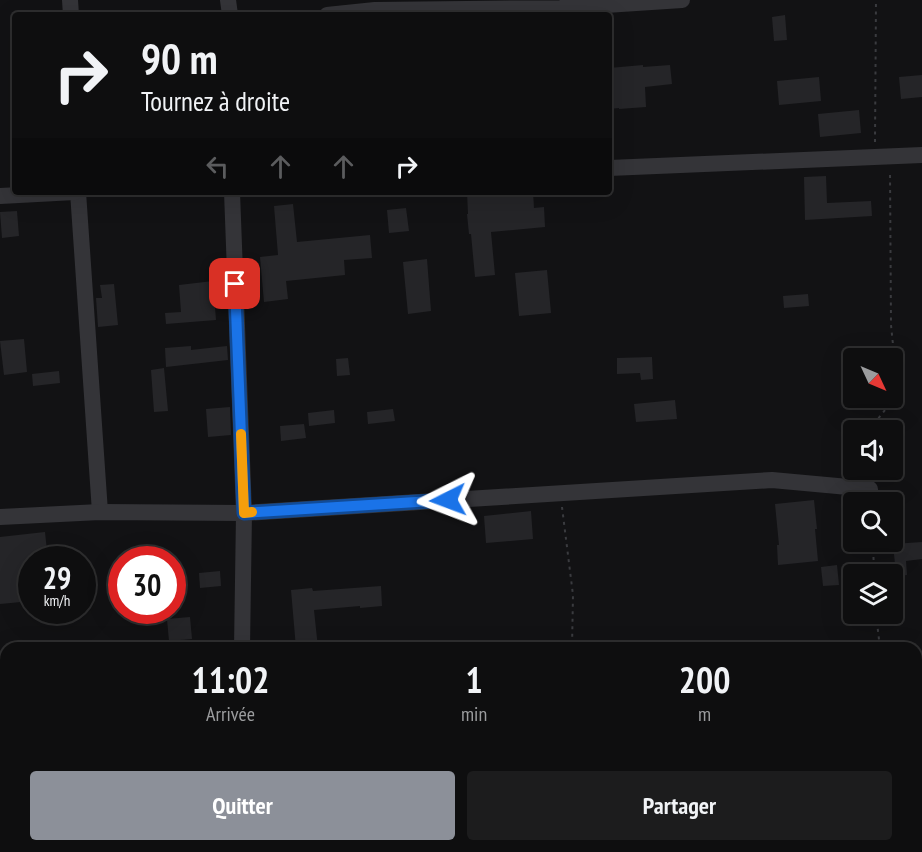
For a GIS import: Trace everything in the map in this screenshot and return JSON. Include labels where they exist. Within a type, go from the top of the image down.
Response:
[{"type":"street","points":[[356,12],[560,8],[682,0]]},
{"type":"street","points":[[612,168],[922,155]]},
{"type":"street","points":[[0,196],[19,195]]},
{"type":"street","points":[[77,195],[100,512]]},
{"type":"street","points":[[232,195],[244,513],[242,642]]},
{"type":"street","points":[[0,517],[100,512],[244,513],[772,480],[870,489]]},
{"type":"path","points":[[876,0],[891,325],[898,394],[877,420]]},
{"type":"path","points":[[561,493],[573,595],[572,642]]},
{"type":"path","points":[[877,624],[878,642]]},
{"type":"building","points":[[785,15],[787,40],[774,41],[772,17]]},
{"type":"building","points":[[670,65],[672,84],[645,87],[646,107],[612,109],[612,68]]},
{"type":"building","points":[[922,75],[922,97],[901,99],[899,77]]},
{"type":"building","points":[[819,77],[821,101],[779,105],[777,81]]},
{"type":"building","points":[[859,110],[861,133],[820,137],[818,114]]},
{"type":"building","points":[[826,176],[827,203],[871,201],[872,216],[805,220],[804,177]]},
{"type":"building","points":[[467,195],[533,195],[534,208],[544,207],[545,227],[491,232],[495,275],[475,277]]},
{"type":"building","points":[[293,204],[297,242],[370,235],[372,258],[344,260],[345,275],[286,281],[288,299],[264,302],[260,257],[278,255],[274,206]]},
{"type":"building","points":[[406,208],[409,231],[389,233],[387,210]]},
{"type":"building","points":[[17,211],[19,236],[2,238],[0,212]]},
{"type":"building","points":[[427,259],[431,311],[408,314],[403,262]]},
{"type":"building","points":[[547,270],[551,313],[519,316],[515,273]]},
{"type":"building","points":[[213,281],[216,320],[166,324],[165,313],[181,312],[179,285]]},
{"type":"building","points":[[114,284],[118,325],[98,327],[96,298],[102,298],[100,285]]},
{"type":"building","points":[[808,294],[809,306],[784,308],[783,296]]},
{"type":"building","points":[[24,339],[27,372],[4,375],[0,341]]},
{"type":"building","points":[[191,346],[191,350],[227,346],[228,360],[166,367],[165,348]]},
{"type":"building","points":[[652,357],[653,379],[641,380],[640,373],[617,374],[617,358]]},
{"type":"building","points":[[348,358],[350,375],[337,376],[336,359]]},
{"type":"building","points":[[164,368],[168,411],[154,412],[151,370]]},
{"type":"building","points":[[59,371],[60,383],[33,386],[32,374]]},
{"type":"building","points":[[675,400],[677,419],[636,422],[634,404]]},
{"type":"building","points":[[230,407],[231,435],[208,437],[206,409]]},
{"type":"building","points":[[393,409],[395,421],[368,424],[367,412]]},
{"type":"building","points":[[334,410],[335,423],[309,426],[308,413]]},
{"type":"building","points":[[304,424],[306,438],[281,441],[280,426]]},
{"type":"building","points":[[814,500],[818,561],[778,565],[777,545],[779,545],[775,504]]},
{"type":"building","points":[[531,511],[533,539],[486,543],[484,516]]},
{"type":"building","points":[[45,532],[46,546],[18,546],[18,602],[0,604],[0,537]]},
{"type":"building","points":[[922,542],[922,559],[906,561],[907,575],[903,576],[903,564],[895,564],[894,552],[903,552],[903,543]]},
{"type":"building","points":[[837,565],[839,585],[823,586],[821,567]]},
{"type":"building","points":[[220,571],[221,586],[200,588],[199,573]]},
{"type":"building","points":[[381,586],[382,606],[314,610],[317,642],[295,642],[291,590],[312,588],[313,591]]},
{"type":"building","points":[[186,617],[190,617],[192,639],[169,641],[167,624],[186,624]]},
{"type":"slow traffic","points":[[241,434],[244,513],[252,512]]},
{"type":"route","points":[[235,284],[244,513],[448,500]]}]
